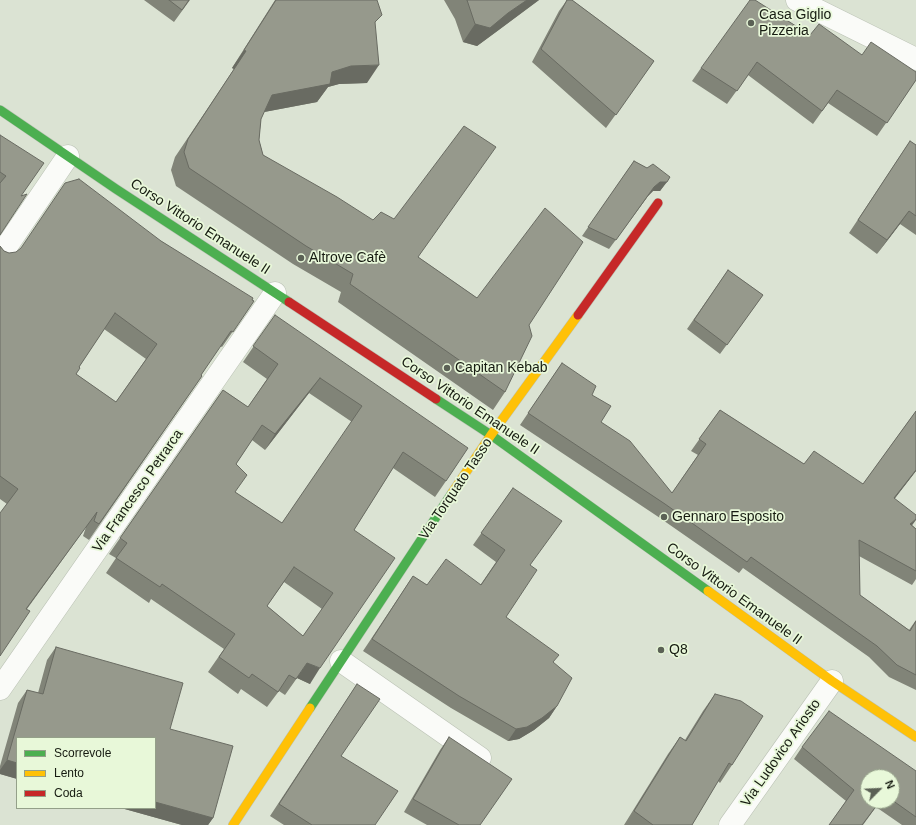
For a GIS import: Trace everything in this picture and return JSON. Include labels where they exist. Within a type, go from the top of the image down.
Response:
[{"type":"main road","name":"Corso Vittorio Emanuele II","points":[[0,110],[116,189],[491,435],[832,681],[916,737]]},
{"type":"main road","name":"Via Torquato Tasso","points":[[233,825],[491,435],[658,203]]},
{"type":"street","points":[[797,0],[916,59]]},
{"type":"street","points":[[0,256],[68,156]]},
{"type":"street","name":"Via Francesco Petrarca","points":[[0,689],[275,293]]},
{"type":"street","points":[[341,661],[493,767]]},
{"type":"street","name":"Via Ludovico Ariosto","points":[[730,825],[832,681]]},
{"type":"building","points":[[169,0],[189,0],[182,10]]},
{"type":"building","points":[[276,0],[377,0],[382,15],[375,22],[379,65],[351,66],[332,72],[330,84],[272,95],[261,119],[259,140],[263,155],[337,197],[373,220],[381,212],[394,219],[464,126],[496,147],[418,257],[477,298],[545,208],[583,242],[529,325],[532,336],[505,392],[350,284],[353,274],[306,246],[189,168],[184,152],[188,139],[246,51],[244,50]]},
{"type":"building","points":[[467,0],[527,0],[490,28],[475,24]]},
{"type":"building","points":[[567,0],[572,0],[654,61],[616,115],[541,49]]},
{"type":"building","points":[[750,0],[755,0],[810,35],[819,24],[862,55],[871,42],[916,72],[916,80],[887,123],[837,90],[822,111],[757,62],[737,91],[701,68]]},
{"type":"building","points":[[0,135],[44,163],[21,196],[27,194],[0,235],[0,183],[6,176],[0,172]]},
{"type":"building","points":[[910,141],[916,145],[916,216],[909,211],[887,240],[858,220]]},
{"type":"building","points":[[634,161],[647,168],[653,164],[670,177],[667,182],[660,182],[654,187],[616,240],[588,227]]},
{"type":"building","points":[[79,179],[161,241],[253,298],[252,300],[254,301],[233,332],[231,331],[201,375],[202,376],[99,524],[94,521],[97,512],[26,609],[30,611],[0,656],[0,513],[18,489],[0,476],[0,246],[4,251],[9,253],[16,252],[21,248],[65,183]],"holes":[[[115,313],[157,344],[116,402],[76,374],[80,368],[79,367]]]},
{"type":"building","points":[[728,270],[763,295],[727,345],[694,320]]},
{"type":"building","points":[[275,315],[468,448],[446,481],[403,452],[354,530],[395,558],[320,668],[307,663],[296,679],[289,675],[278,692],[252,674],[249,678],[219,657],[235,634],[162,584],[160,587],[116,558],[127,543],[120,538],[223,390],[248,407],[278,364],[253,346]],"holes":[[[320,378],[362,406],[282,523],[235,492],[247,475],[236,464],[262,425],[275,434]],[[294,567],[333,593],[303,636],[267,606]]]},
{"type":"building","points":[[562,363],[596,386],[592,395],[611,406],[601,422],[630,441],[672,493],[706,444],[699,439],[720,410],[804,464],[814,451],[863,484],[916,411],[916,470],[894,498],[916,515],[916,519],[910,524],[916,529],[916,571],[859,540],[860,595],[910,631],[916,621],[916,675],[897,665],[877,646],[751,557],[747,562],[665,504],[528,413]]},
{"type":"building","points":[[513,488],[562,521],[530,565],[537,570],[506,617],[559,655],[553,662],[572,678],[557,706],[542,718],[527,727],[516,729],[459,696],[372,639],[413,576],[427,585],[446,559],[481,585],[505,550],[481,533]]},
{"type":"building","points":[[56,647],[183,683],[170,729],[233,746],[213,818],[156,802],[156,737],[16,737],[16,763],[7,760],[27,690],[43,694]]},
{"type":"building","points":[[357,684],[380,699],[341,756],[398,791],[375,825],[312,825],[279,804]]},
{"type":"building","points":[[715,694],[741,701],[763,716],[732,765],[729,763],[692,825],[653,825],[634,811],[680,737],[686,741]]},
{"type":"building","points":[[829,711],[916,771],[916,817],[900,806],[900,769],[860,769],[860,809],[874,809],[862,825],[829,825],[854,790],[802,747]]},
{"type":"building","points":[[449,737],[512,779],[480,825],[459,825],[413,799]]},
{"type":"traffic: fast","points":[[0,110],[116,189],[289,302]]},
{"type":"traffic: fast","points":[[436,399],[491,435],[708,591]]},
{"type":"traffic: fast","points":[[310,708],[452,493]]},
{"type":"traffic: slow","points":[[452,493],[491,435],[578,315]]},
{"type":"traffic: slow","points":[[708,591],[832,681],[916,737]]},
{"type":"traffic: slow","points":[[233,825],[310,708]]},
{"type":"traffic: jam","points":[[578,315],[658,203]]},
{"type":"traffic: jam","points":[[289,302],[436,399]]},
{"type":"place","name":"Casa Giglio Pizzeria","points":[[751,23]]},
{"type":"place","name":"Altrove Cafè","points":[[301,258]]},
{"type":"place","name":"Capitan Kebab","points":[[447,368]]},
{"type":"place","name":"Gennaro Esposito","points":[[664,517]]},
{"type":"place","name":"Q8","points":[[661,650]]}]
